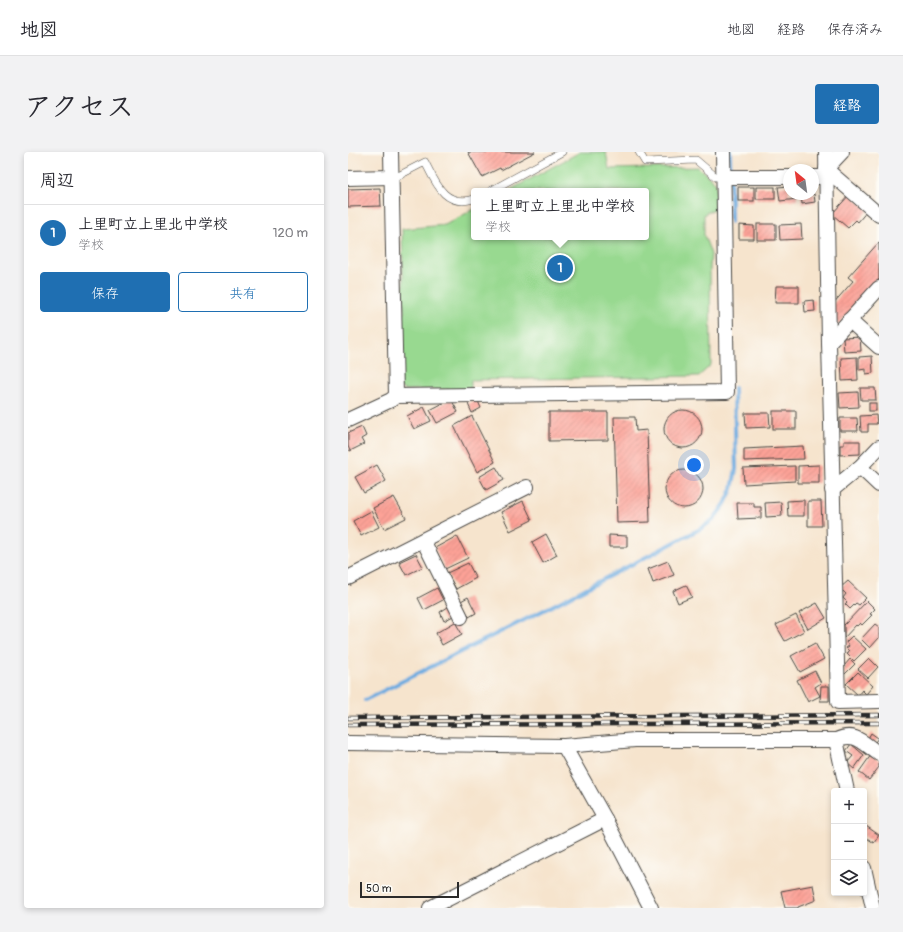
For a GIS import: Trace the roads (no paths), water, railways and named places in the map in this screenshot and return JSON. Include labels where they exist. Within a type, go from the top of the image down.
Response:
[{"type":"street","points":[[391,152],[396,396]]},
{"type":"street","points":[[348,420],[391,400],[396,396],[727,392],[728,177],[723,152]]},
{"type":"street","points":[[826,152],[822,174],[829,343],[838,702],[879,701]]},
{"type":"street","points":[[822,174],[842,152]]},
{"type":"street","points":[[822,174],[879,215]]},
{"type":"street","points":[[348,178],[392,177]]},
{"type":"street","points":[[728,177],[783,177]]},
{"type":"street","points":[[829,343],[879,288]]},
{"type":"street","points":[[849,320],[879,347]]},
{"type":"street","points":[[832,490],[860,468],[879,447]]},
{"type":"street","points":[[860,468],[879,485]]},
{"type":"street","points":[[348,578],[527,487]]},
{"type":"street","points":[[423,540],[461,618]]},
{"type":"street","points":[[348,743],[564,746],[635,740],[836,740],[843,737],[854,736],[879,754]]},
{"type":"street","points":[[836,740],[846,788]]},
{"type":"street","points":[[564,746],[651,908]]},
{"type":"street","points":[[430,908],[604,819]]},
{"type":"street","points":[[867,881],[873,908]]},
{"type":"lane","points":[[496,188],[562,152]]},
{"type":"lane","points":[[639,152],[644,162],[696,160],[716,177],[728,177]]},
{"type":"lane","points":[[392,177],[398,176],[425,162],[438,188],[444,194],[451,199],[459,201],[466,202],[471,200]]},
{"type":"waterway","points":[[730,152],[731,222]]},
{"type":"waterway","points":[[365,700],[548,608],[700,529],[713,520],[725,504],[732,489],[736,469],[734,388]]},
{"type":"railway","points":[[348,718],[879,715]]},
{"type":"railway","points":[[348,725],[879,723]]},
{"type":"place","name":"上里町立上里北中学校","points":[[560,268]]}]
